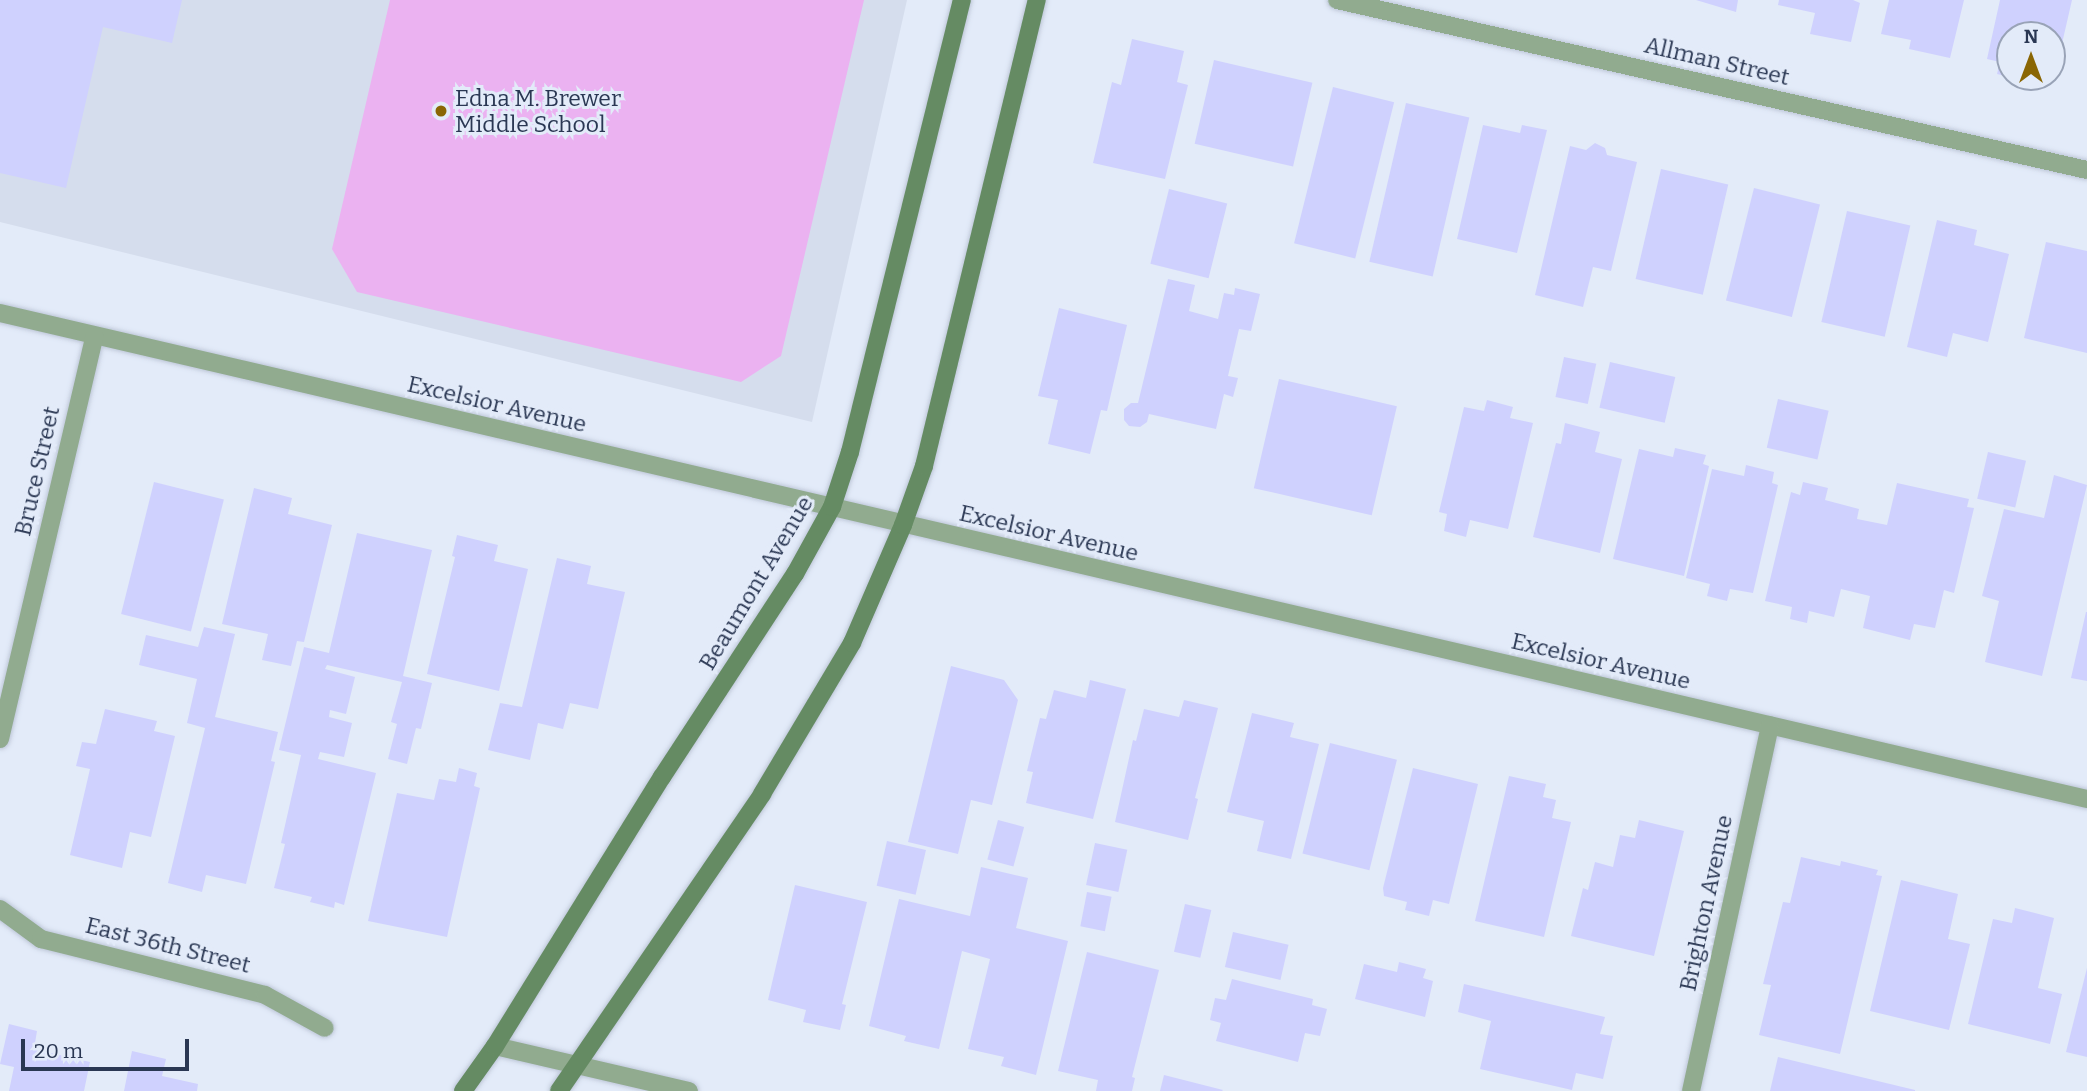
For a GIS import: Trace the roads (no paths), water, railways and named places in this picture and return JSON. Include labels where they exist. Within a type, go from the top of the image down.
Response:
[{"type":"main road","name":"Beaumont Avenue","points":[[463,1091],[495,1046],[662,777],[795,574],[832,507],[850,452],[962,0]]},
{"type":"main road","points":[[559,1091],[769,783],[852,643],[904,524],[924,466],[1037,0]]},
{"type":"street","name":"Allman Street","points":[[1337,0],[2087,170]]},
{"type":"street","name":"Excelsior Avenue","points":[[0,313],[2087,799]]},
{"type":"street","name":"Bruce Street","points":[[0,739],[94,337]]},
{"type":"street","name":"Brighton Avenue","points":[[1691,1091],[1770,725]]},
{"type":"street","name":"East 36th Street","points":[[0,909],[41,939],[265,995],[325,1028]]},
{"type":"street","points":[[495,1046],[689,1091]]},
{"type":"place","name":"Edna M. Brewer Middle School","points":[[441,111]]}]
